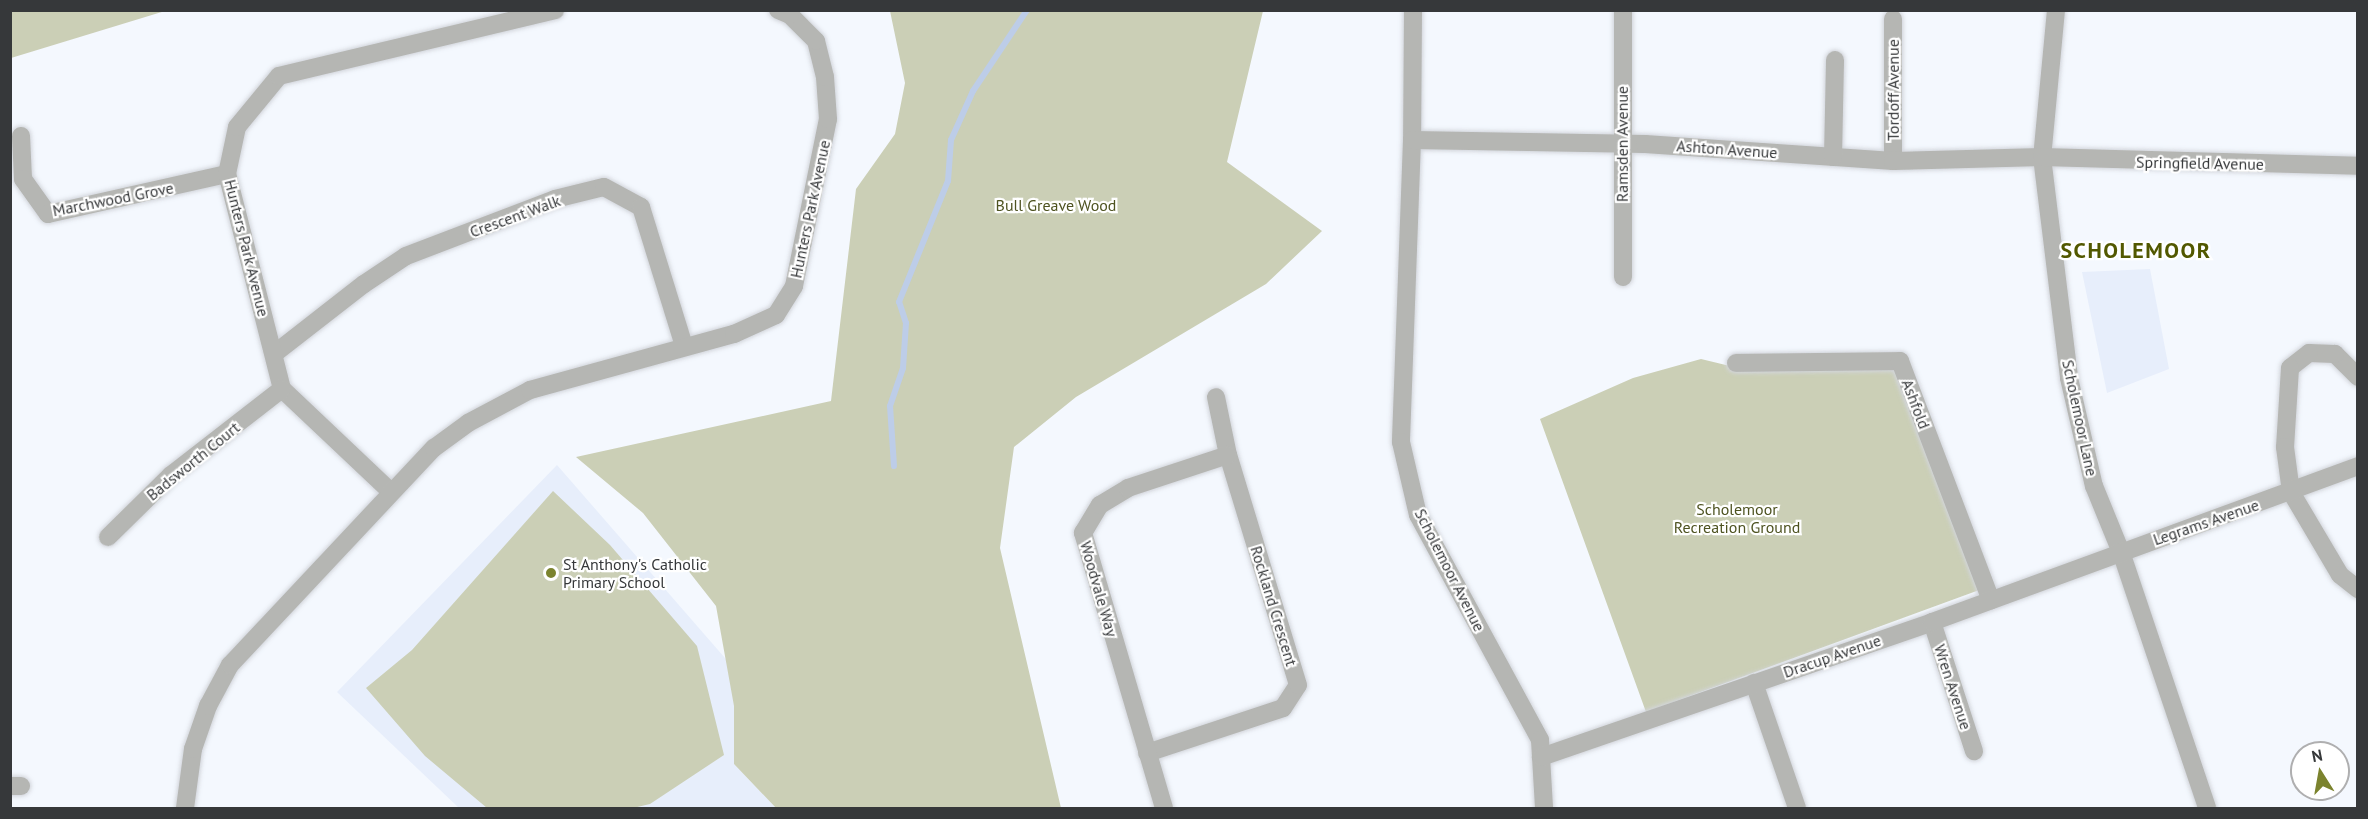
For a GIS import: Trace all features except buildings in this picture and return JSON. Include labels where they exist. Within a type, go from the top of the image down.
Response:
[{"type":"street","name":"Hunters Park Avenue","points":[[282,390],[227,174],[237,127],[279,76],[555,10]]},
{"type":"street","name":"Hunters Park Avenue","points":[[184,808],[193,748],[208,706],[230,665],[390,491],[434,448],[468,423],[530,390],[734,334],[776,315],[794,286],[828,119],[825,77],[816,40],[790,15],[778,10]]},
{"type":"street","name":"Scholemoor Avenue","points":[[1413,10],[1412,140],[1401,442],[1418,515],[1540,740],[1544,808]]},
{"type":"street","name":"Ramsden Avenue","points":[[1623,10],[1620,143],[1623,277]]},
{"type":"street","name":"Scholemoor Lane","points":[[2056,10],[2042,156],[2069,378],[2094,486],[2121,552],[2207,808]]},
{"type":"street","name":"Tordoff Avenue","points":[[1893,19],[1893,161]]},
{"type":"street","points":[[1833,157],[1835,60]]},
{"type":"street","name":"Marchwood Grove","points":[[21,136],[23,179],[48,214],[227,174]]},
{"type":"street","name":"Ashton Avenue","points":[[1412,140],[1620,143],[1893,161],[2042,156]]},
{"type":"street","name":"Springfield Avenue","points":[[2042,156],[2358,166]]},
{"type":"street","name":"Crescent Walk","points":[[274,354],[364,284],[406,256],[555,199],[604,187],[641,207],[684,346]]},
{"type":"street","points":[[2358,377],[2335,354],[2308,353],[2290,368],[2285,447],[2291,492],[2340,575],[2358,589]]},
{"type":"street","name":"Ashfold","points":[[1736,363],[1900,361],[1991,600]]},
{"type":"street","points":[[282,390],[390,491]]},
{"type":"street","name":"Badsworth Court","points":[[108,537],[171,475],[282,390]]},
{"type":"street","name":"Rockland Crescent","points":[[1147,753],[1283,708],[1298,685],[1227,455],[1216,397]]},
{"type":"street","name":"Woodvale Way","points":[[1164,808],[1083,533],[1100,505],[1128,488],[1227,455]]},
{"type":"street","name":"Legrams Avenue","points":[[2121,552],[2358,466]]},
{"type":"street","name":"Dracup Avenue","points":[[1541,757],[1932,622],[2121,552]]},
{"type":"street","name":"Wren Avenue","points":[[1932,622],[1974,751]]},
{"type":"street","points":[[1754,683],[1797,808]]},
{"type":"shaded area","points":[[2150,269],[2169,369],[2107,393],[2082,272]]},
{"type":"shaded area","name":"St Anthony's Catholic Primary School","points":[[557,465],[745,681],[734,764],[776,808],[459,808],[337,692]]},
{"type":"green space","points":[[11,10],[165,10],[165,11],[11,58]]},
{"type":"green space","name":"Bull Greave Wood","points":[[890,11],[1263,11],[1227,162],[1322,231],[1266,284],[1076,397],[1014,447],[1000,548],[1061,808],[776,808],[734,764],[734,706],[716,606],[643,513],[576,457],[831,401],[856,189],[895,134],[905,83]]},
{"type":"green space","name":"Scholemoor Recreation Ground","points":[[1701,359],[1734,367],[1899,366],[1982,589],[1646,712],[1540,419],[1633,378]]},
{"type":"green space","name":"St Anthony's Catholic Primary School","points":[[553,491],[610,545],[697,646],[724,755],[650,804],[633,808],[487,808],[425,756],[366,688],[412,650]]},
{"type":"waterway","points":[[894,466],[890,406],[903,368],[906,323],[899,302],[948,181],[951,140],[973,91],[1027,10]]},
{"type":"place","name":"St Anthony's Catholic Primary School","points":[[551,573]]},
{"type":"district","name":"SCHOLEMOOR","points":[[2136,251]]}]
